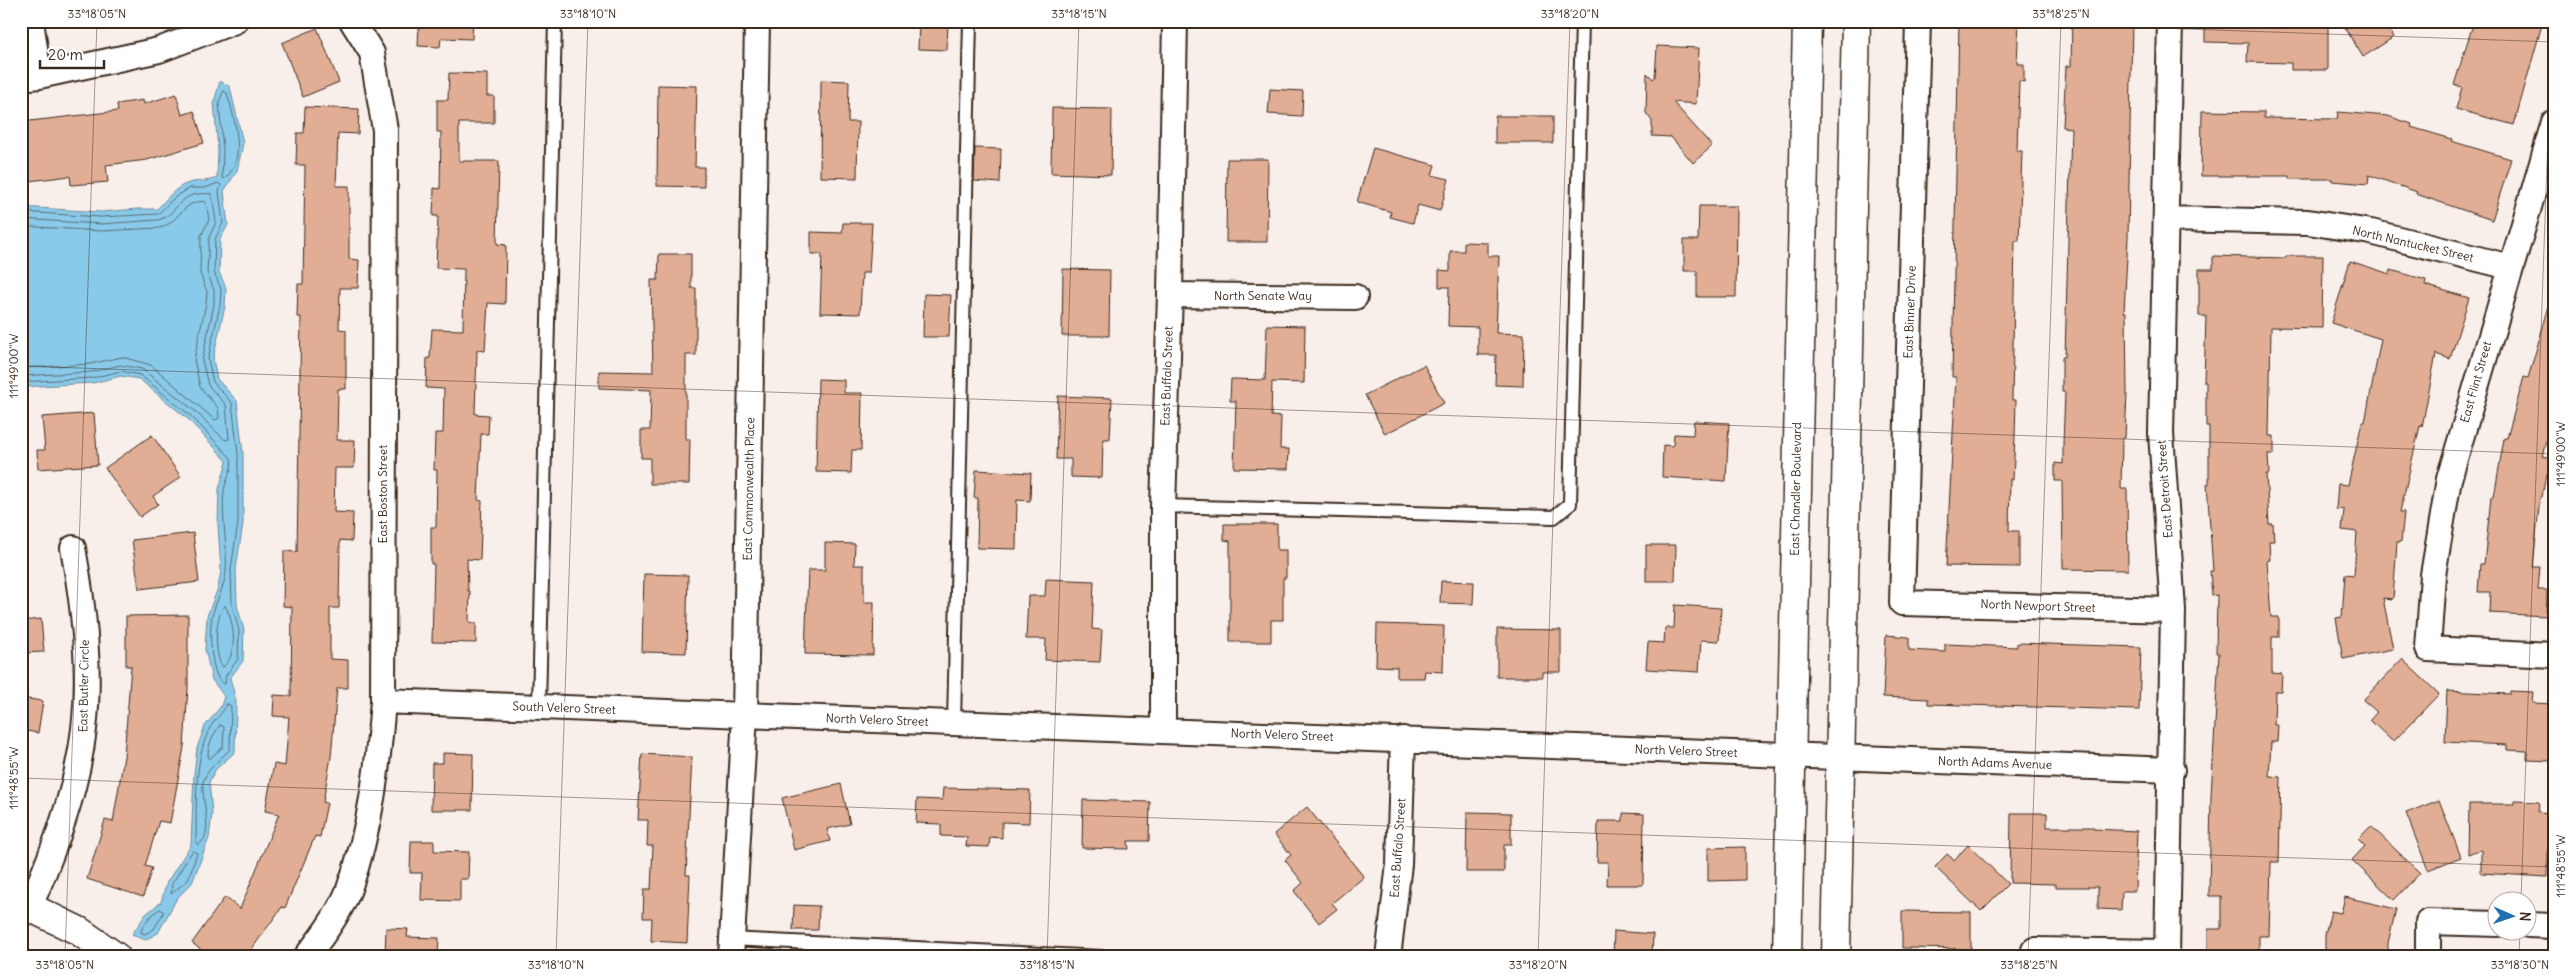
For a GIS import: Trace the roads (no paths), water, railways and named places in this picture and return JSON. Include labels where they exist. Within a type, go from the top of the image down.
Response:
[{"type":"main road","name":"East Chandler Boulevard","points":[[1807,21],[1816,756],[1836,957]]},
{"type":"main road","name":"East Chandler Boulevard","points":[[1787,957],[1816,756],[1856,21]]},
{"type":"main road","points":[[26,904],[79,932],[116,957]]},
{"type":"street","points":[[31,21],[30,77],[159,50],[235,21]]},
{"type":"street","name":"East Boston Street","points":[[306,957],[322,936],[348,890],[356,865],[366,831],[378,767],[383,701],[385,130],[372,53],[352,21]]},
{"type":"street","name":"East Commonwealth Place","points":[[731,948],[745,716],[757,21]]},
{"type":"street","name":"East Buffalo Street","points":[[1163,730],[1163,506],[1170,295],[1175,21]]},
{"type":"street","name":"East Binner Drive","points":[[1902,603],[1918,21]]},
{"type":"street","name":"East Detroit Street","points":[[2167,955],[2172,770],[2173,610],[2161,433],[2170,21]]},
{"type":"street","name":"East Flint Street","points":[[2554,122],[2449,479],[2433,575],[2428,649],[2554,654]]},
{"type":"street","name":"North Nantucket Street","points":[[2166,220],[2308,222],[2371,232],[2510,267]]},
{"type":"street","name":"North Senate Way","points":[[1170,295],[1355,296]]},
{"type":"street","name":"East Butler Circle","points":[[26,904],[52,856],[72,793],[84,729],[86,671],[84,607],[73,548]]},
{"type":"street","name":"North Newport Street","points":[[1902,603],[2173,610]]},
{"type":"street","name":"South Velero Street","points":[[383,701],[745,716]]},
{"type":"street","name":"North Velero Street","points":[[745,716],[1404,739],[1816,756]]},
{"type":"street","name":"East Buffalo Street","points":[[1388,957],[1399,864],[1404,739]]},
{"type":"street","name":"North Adams Avenue","points":[[1816,756],[2172,770]]},
{"type":"street","points":[[2428,957],[2428,922],[2488,924]]},
{"type":"street","points":[[2538,925],[2554,926]]},
{"type":"street","points":[[2034,950],[2167,955]]},
{"type":"lane","points":[[539,707],[555,21]]},
{"type":"lane","points":[[954,723],[970,21]]},
{"type":"lane","points":[[1163,506],[1554,517],[1570,504],[1582,21]]},
{"type":"lane","points":[[731,948],[1102,957]]},
{"type":"water","points":[[220,81],[230,87],[243,143],[237,171],[224,191],[228,225],[220,239],[219,272],[226,288],[225,306],[213,359],[217,379],[237,401],[243,454],[243,523],[236,569],[237,605],[244,630],[243,661],[230,678],[236,701],[235,752],[216,769],[209,782],[212,813],[209,838],[192,883],[177,898],[158,933],[145,940],[132,934],[146,914],[161,902],[167,882],[191,845],[197,748],[205,726],[221,706],[224,696],[212,680],[205,649],[207,616],[218,588],[221,571],[218,525],[219,489],[227,461],[188,419],[139,379],[121,376],[93,383],[21,387],[21,207],[101,212],[157,209],[180,187],[192,182],[217,178],[218,150],[214,102]]}]
